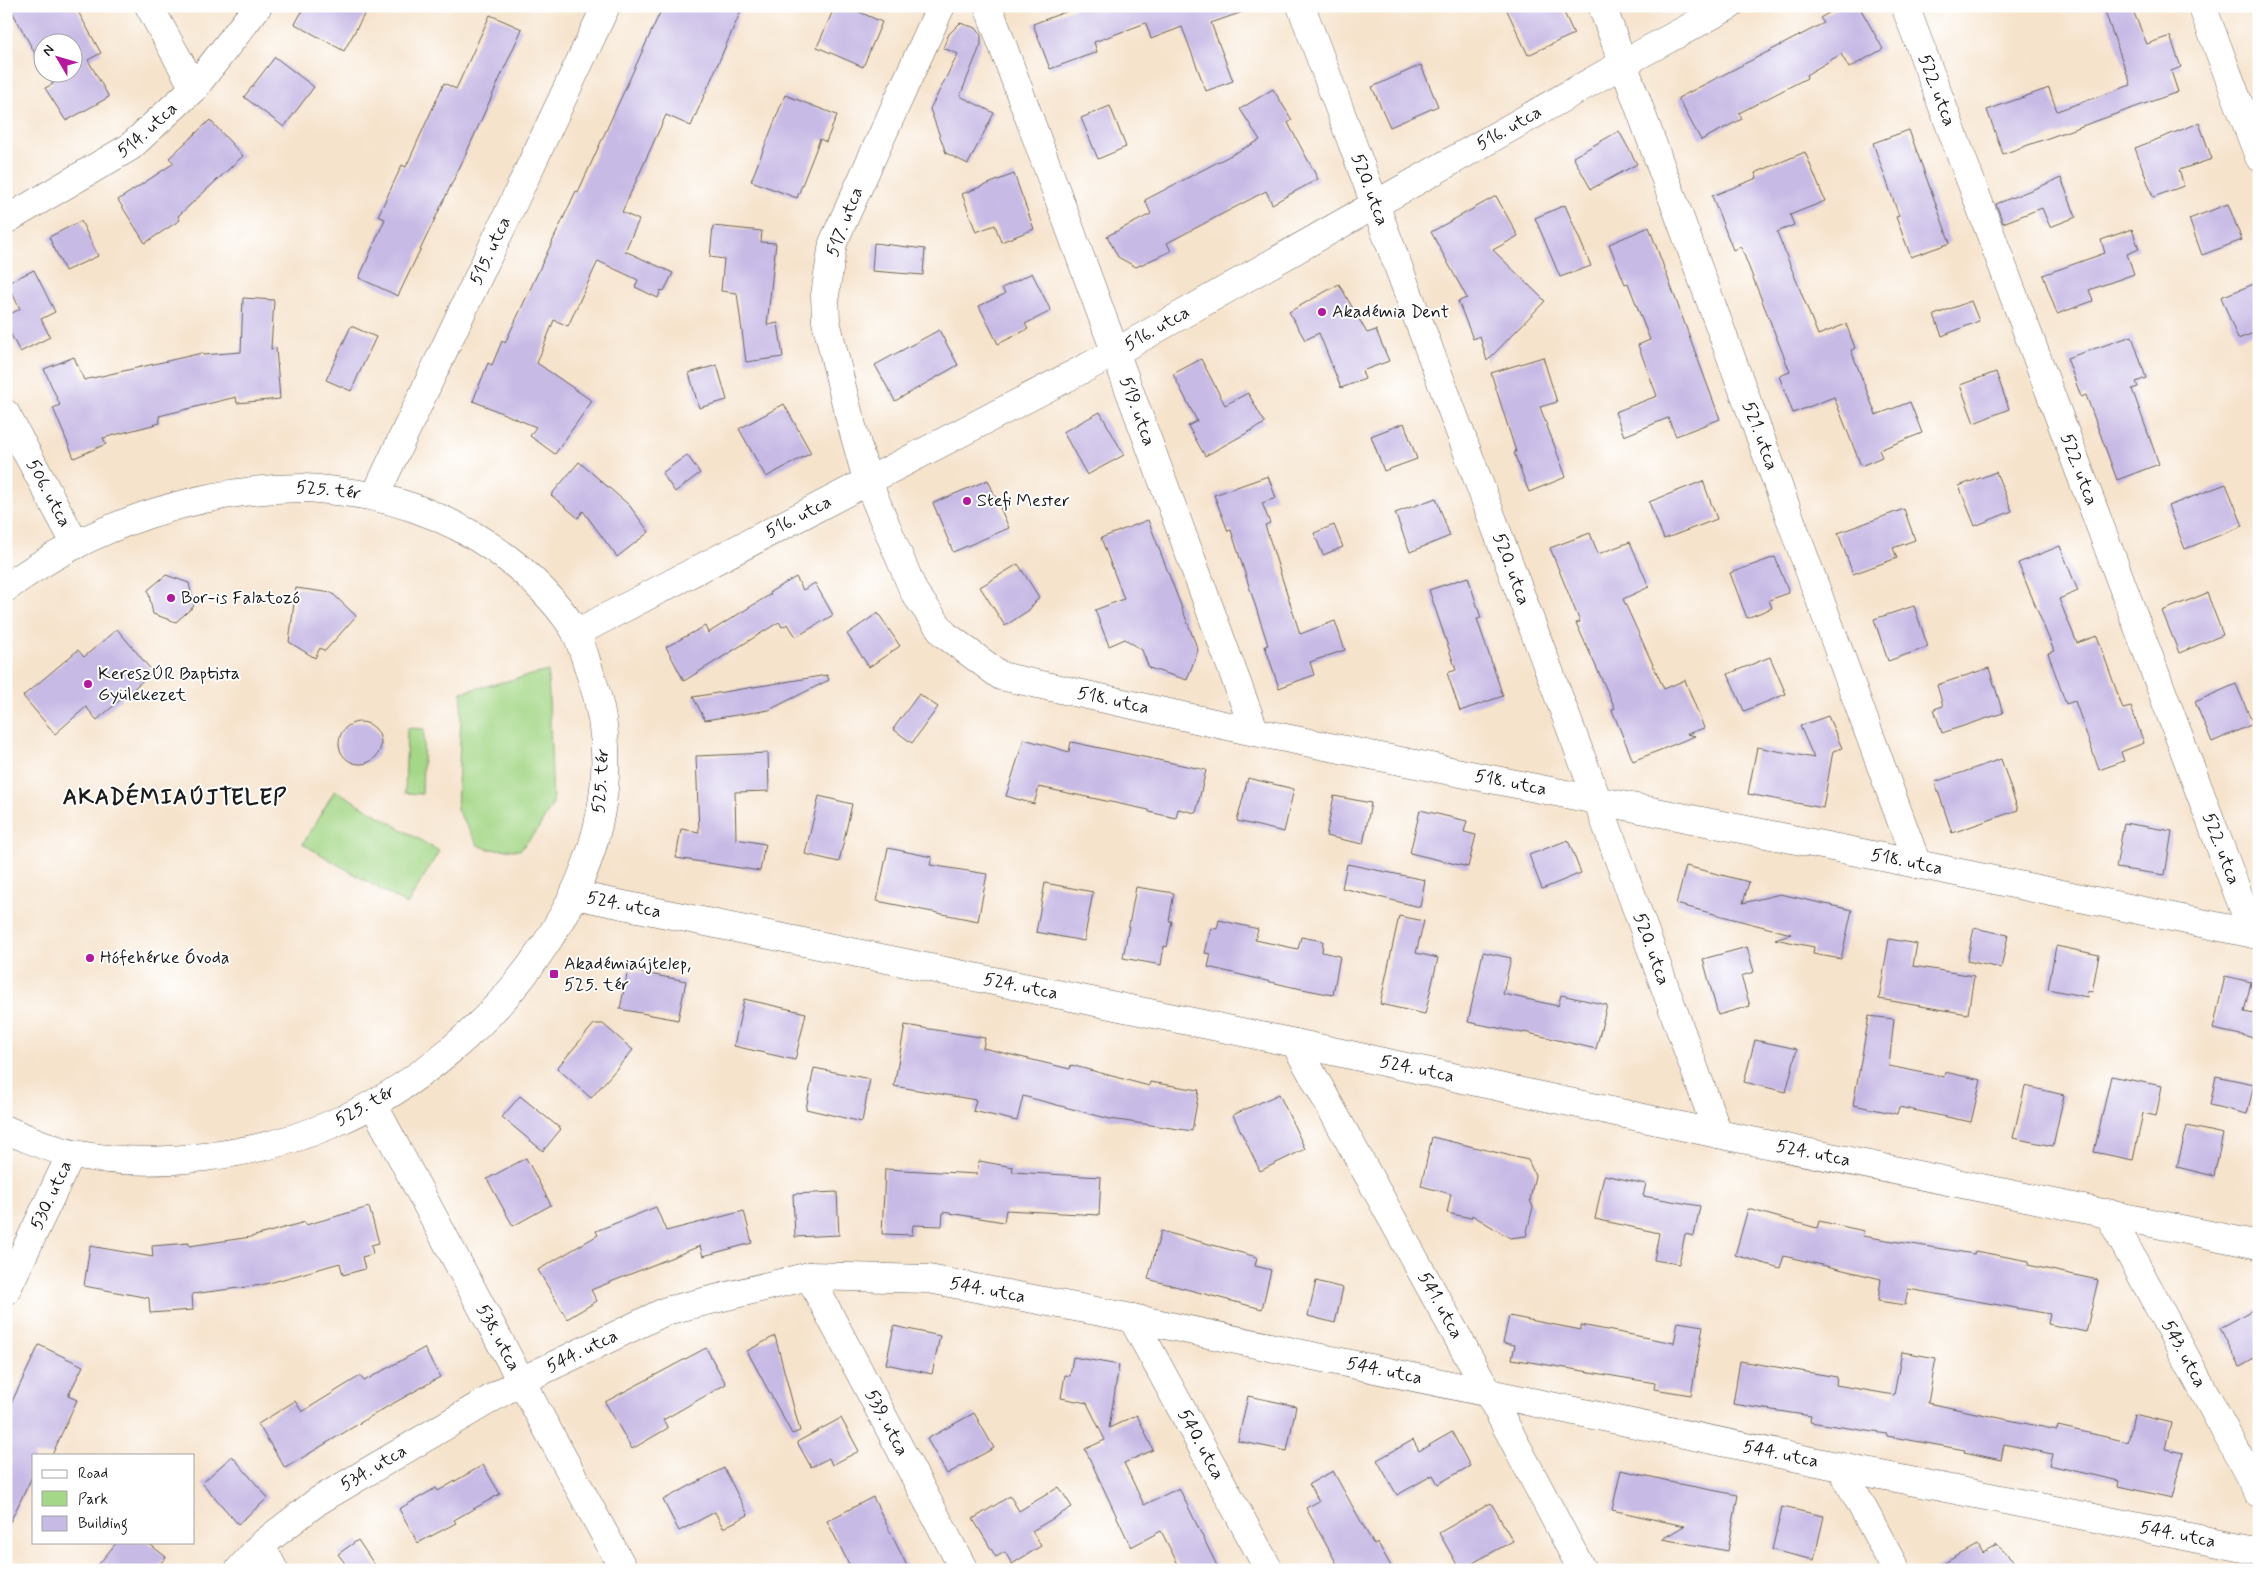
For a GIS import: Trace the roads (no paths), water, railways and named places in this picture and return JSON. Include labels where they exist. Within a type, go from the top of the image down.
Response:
[{"type":"street","points":[[149,6],[194,88]]},
{"type":"street","name":"514. utca","points":[[6,220],[130,148],[194,88],[258,6]]},
{"type":"street","name":"515. utca","points":[[375,496],[606,6]]},
{"type":"street","name":"517. utca","points":[[867,480],[846,408],[826,321],[825,295],[828,268],[834,243],[940,6]]},
{"type":"street","name":"519. utca","points":[[988,6],[1255,732]]},
{"type":"street","name":"520. utca","points":[[1301,6],[1598,802],[1718,1134]]},
{"type":"street","name":"521. utca","points":[[1602,6],[1917,864]]},
{"type":"street","name":"516. utca","points":[[576,633],[1116,352],[1375,203],[1729,6]]},
{"type":"street","name":"522. utca","points":[[1905,6],[2256,934]]},
{"type":"street","points":[[2202,6],[2259,157]]},
{"type":"street","name":"506. utca","points":[[6,414],[76,546]]},
{"type":"street","name":"518. utca","points":[[867,480],[914,592],[944,634],[1001,676],[1255,732],[1598,802],[1917,864],[2256,934]]},
{"type":"street","name":"525. tér","points":[[6,588],[25,574],[76,546],[126,522],[182,504],[252,492],[306,488],[375,496],[426,510],[496,548],[544,589],[576,633],[600,701],[606,756],[600,817],[575,895],[546,943],[510,992],[470,1034],[425,1070],[373,1104],[330,1125],[278,1142],[211,1156],[138,1162],[71,1154],[6,1130]]},
{"type":"street","name":"524. utca","points":[[575,895],[1295,1043],[1718,1134],[2259,1245]]},
{"type":"street","name":"541. utca","points":[[1295,1043],[1488,1392],[1582,1570]]},
{"type":"street","name":"538. utca","points":[[373,1104],[624,1570]]},
{"type":"street","name":"530. utca","points":[[6,1292],[71,1154]]},
{"type":"street","name":"543. utca","points":[[2108,1213],[2259,1494]]},
{"type":"street","name":"544. utca","points":[[521,1381],[666,1311],[809,1276],[928,1279],[1132,1318],[1842,1467],[2259,1551]]},
{"type":"street","name":"539. utca","points":[[809,1276],[964,1570]]},
{"type":"street","name":"540. utca","points":[[1132,1318],[1269,1570]]},
{"type":"street","name":"534. utca","points":[[239,1570],[261,1546],[318,1501],[521,1381]]},
{"type":"street","points":[[1842,1467],[1896,1570]]},
{"type":"street","points":[[261,1546],[274,1570]]},
{"type":"place","name":"Akadémia Dent","points":[[1322,312]]},
{"type":"place","name":"Stefi Mester","points":[[967,501]]},
{"type":"place","name":"Bor-is Falatozó","points":[[171,598]]},
{"type":"place","name":"KereszÚR Baptista Gyülekezet","points":[[88,684]]},
{"type":"place","name":"Hófehérke Óvoda","points":[[90,958]]},
{"type":"place","name":"Akadémiaújtelep, 525. tér","points":[[554,974]]},
{"type":"district","name":"AKADÉMIAÚJTELEP","points":[[175,798]]}]
